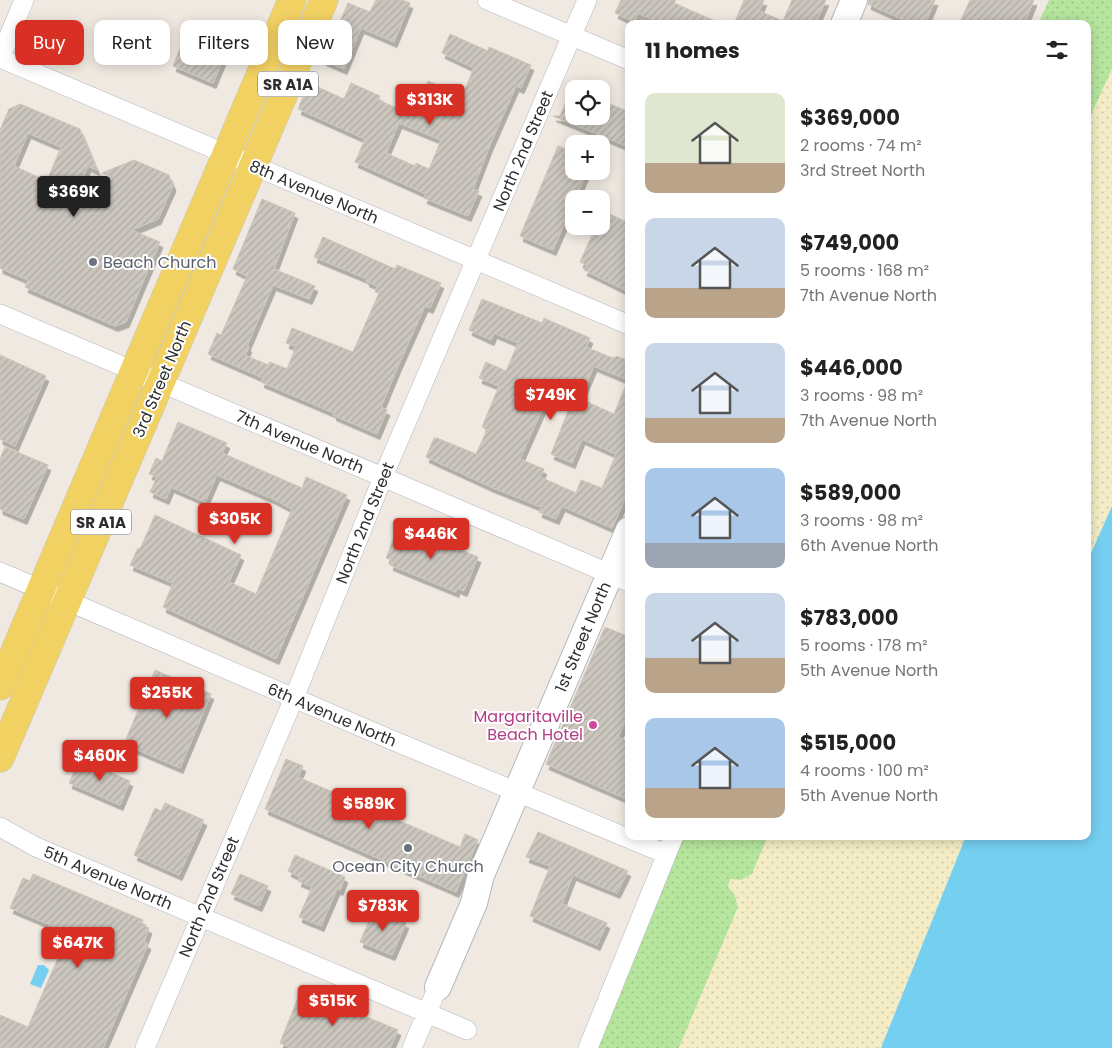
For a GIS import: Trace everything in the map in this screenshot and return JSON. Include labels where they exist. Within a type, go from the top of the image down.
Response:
[{"type":"main road","name":"3rd Street North","points":[[0,686],[292,0]]},
{"type":"main road","name":"3rd Street North","points":[[0,758],[324,0]]},
{"type":"street","points":[[0,58],[24,0]]},
{"type":"street","points":[[488,0],[625,58]]},
{"type":"street","name":"North 2nd Street","points":[[145,1048],[294,698],[383,477],[587,0]]},
{"type":"street","points":[[846,20],[854,0]]},
{"type":"street","name":"8th Avenue North","points":[[0,58],[226,153],[253,167],[625,322]]},
{"type":"street","name":"7th Avenue North","points":[[0,314],[619,578]]},
{"type":"street","name":"1st Street North","points":[[412,1048],[474,903],[481,875],[516,793],[619,578],[625,549]]},
{"type":"street","name":"6th Avenue North","points":[[0,572],[66,602],[625,837]]},
{"type":"street","name":"5th Avenue North","points":[[0,827],[36,847],[467,1030]]},
{"type":"street","name":"6th Avenue North","points":[[632,840],[666,854]]},
{"type":"street","points":[[588,1048],[672,840]]},
{"type":"green space","points":[[1049,0],[1112,0],[1112,69],[1091,115],[1091,20],[1040,20]]},
{"type":"green space","points":[[677,840],[766,840],[752,874],[728,887],[735,895],[738,907],[679,1048],[588,1048]]},
{"type":"sand","points":[[1112,69],[1112,506],[1091,553],[1091,115]]},
{"type":"sand","points":[[766,840],[964,840],[881,1048],[679,1048],[738,907],[735,895],[728,887],[730,879],[743,880],[752,874]]},
{"type":"water","points":[[1112,506],[1112,1048],[881,1048],[964,840],[1091,840],[1091,553]]},
{"type":"water","points":[[38,965],[44,965],[49,970],[41,988],[30,984]]},
{"type":"building","points":[[376,0],[402,0],[410,3],[394,42],[361,28],[352,50],[352,20],[341,20],[348,3],[370,12]]},
{"type":"building","points":[[621,0],[676,0],[674,3],[713,20],[653,20],[638,13],[635,20],[630,20],[615,13]]},
{"type":"building","points":[[744,0],[764,0],[759,11],[781,20],[736,20]]},
{"type":"building","points":[[792,0],[826,0],[817,20],[783,20]]},
{"type":"building","points":[[869,0],[935,0],[927,20],[904,20],[868,4]]},
{"type":"building","points":[[970,0],[1034,0],[1026,20],[961,20]]},
{"type":"building","points":[[450,34],[488,51],[489,47],[531,65],[521,88],[516,86],[489,147],[473,189],[479,191],[468,216],[424,198],[426,194],[355,162],[365,139],[298,109],[309,83],[344,99],[351,83],[380,96],[378,100],[413,115],[428,81],[462,96],[474,68],[442,53]],"holes":[[[399,123],[441,140],[429,169],[416,163],[415,166],[386,153]]]},
{"type":"building","points":[[180,49],[180,65],[220,65],[213,83],[173,66]]},
{"type":"building","points":[[335,65],[346,65],[344,69]]},
{"type":"building","points":[[20,104],[80,129],[97,170],[88,166],[78,189],[102,197],[111,176],[102,173],[134,160],[169,175],[173,186],[158,219],[131,230],[160,242],[126,322],[115,326],[25,287],[28,280],[0,268],[0,130],[9,109]],"holes":[[[28,133],[61,147],[47,181],[14,166]]]},
{"type":"building","points":[[610,104],[625,110],[625,145],[610,139],[610,135],[600,135],[575,125],[610,125]]},
{"type":"building","points":[[565,105],[565,121],[553,116],[560,116]]},
{"type":"building","points":[[558,146],[565,149],[565,180],[583,180],[579,190],[565,190],[565,222],[553,250],[520,236]]},
{"type":"building","points":[[262,199],[295,213],[274,269],[315,286],[309,299],[273,285],[245,355],[268,365],[270,362],[287,369],[296,346],[286,343],[292,328],[353,352],[379,293],[375,292],[377,286],[366,281],[367,279],[314,257],[323,237],[395,269],[397,265],[441,283],[430,308],[425,306],[398,366],[381,407],[387,410],[377,434],[333,415],[334,413],[261,382],[263,378],[208,354],[217,333],[221,335],[247,276],[233,269]]},
{"type":"building","points":[[610,214],[625,221],[625,290],[584,270],[587,265],[580,262],[592,235],[610,235]]},
{"type":"building","points":[[482,299],[542,323],[544,318],[590,338],[586,347],[610,357],[615,358],[616,356],[625,359],[625,379],[594,366],[582,394],[554,382],[520,459],[544,469],[540,477],[576,493],[581,480],[602,488],[616,454],[582,439],[572,463],[551,454],[574,396],[614,414],[625,387],[625,499],[612,528],[562,506],[556,519],[539,512],[541,507],[491,487],[426,457],[434,438],[476,454],[487,430],[482,427],[499,386],[479,378],[486,362],[506,371],[518,343],[494,333],[491,340],[469,330]]},
{"type":"building","points":[[0,355],[46,376],[15,446],[0,439]]},
{"type":"building","points":[[178,422],[227,443],[222,453],[302,488],[306,477],[347,495],[276,659],[163,607],[173,583],[130,565],[138,548],[140,549],[155,515],[241,555],[229,582],[256,594],[292,509],[217,475],[205,502],[171,487],[166,499],[150,492],[157,477],[149,474],[156,458],[162,461]]},
{"type":"building","points":[[5,447],[48,465],[24,519],[0,509],[0,459]]},
{"type":"building","points":[[399,525],[478,557],[464,591],[457,588],[456,592],[390,565],[392,560],[386,558]]},
{"type":"building","name":"Margaritaville Beach Hotel","points":[[605,627],[625,635],[625,722],[618,737],[625,740],[625,798],[546,764]]},
{"type":"building","points":[[155,670],[211,694],[180,768],[124,744]]},
{"type":"building","points":[[80,759],[130,781],[120,805],[69,783]]},
{"type":"building","points":[[286,759],[303,766],[298,777],[460,847],[465,834],[478,840],[456,892],[265,809]]},
{"type":"building","points":[[165,803],[204,820],[179,875],[134,855],[155,808],[161,811]]},
{"type":"building","points":[[538,832],[628,871],[617,893],[573,875],[562,904],[607,923],[597,945],[530,916],[550,866],[526,857]]},
{"type":"building","points":[[295,855],[345,877],[340,890],[337,889],[321,926],[299,917],[312,887],[298,881],[300,877],[288,871]]},
{"type":"building","points":[[33,874],[143,920],[141,925],[149,928],[144,942],[148,944],[103,1048],[0,1048],[0,1015],[28,1027],[69,933],[10,908],[23,878],[30,881]]},
{"type":"building","points":[[240,874],[268,886],[259,906],[231,894]]},
{"type":"building","points":[[374,909],[406,923],[392,955],[360,942]]},
{"type":"building","points":[[301,990],[354,1015],[355,1012],[398,1030],[390,1048],[291,1048],[280,1043]]},
{"type":"place","name":"Beach Church","points":[[93,262]]},
{"type":"place","name":"Margaritaville Beach Hotel","points":[[593,725]]},
{"type":"place","name":"Ocean City Church","points":[[408,848]]}]
